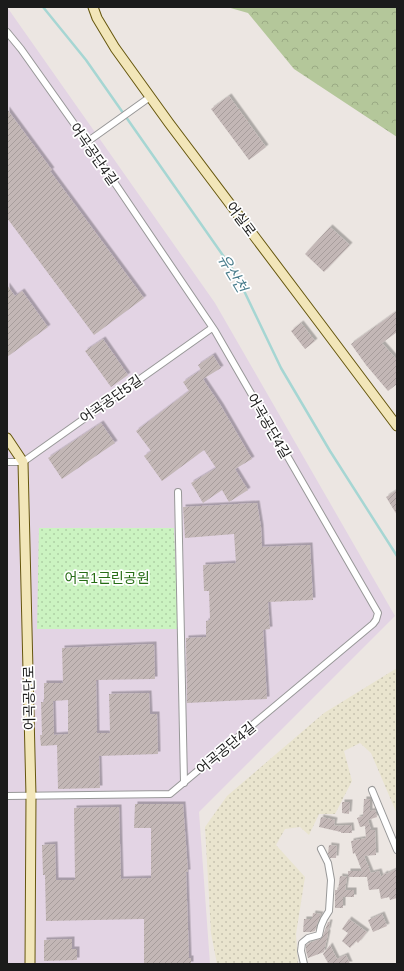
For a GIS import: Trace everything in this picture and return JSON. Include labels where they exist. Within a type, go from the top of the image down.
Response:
[{"type":"street","name":"어실로","points":[[93,7],[97,18],[115,48],[150,97],[397,426]]},
{"type":"street","name":"어곡공단4길","points":[[7,32],[87,142],[212,328],[378,614],[373,624],[170,794],[7,796]]},
{"type":"street","points":[[87,142],[150,97]]},
{"type":"street","name":"어곡공단5길","points":[[24,462],[212,328]]},
{"type":"street","points":[[7,438],[24,462]]},
{"type":"street","points":[[7,462],[24,462]]},
{"type":"street","name":"어곡공단로","points":[[24,462],[31,796],[30,964]]},
{"type":"street","name":"어곡공단4길","points":[[178,492],[184,783]]},
{"type":"street","points":[[372,790],[397,850]]},
{"type":"street","points":[[304,964],[301,951],[302,943],[308,938],[319,935],[321,926],[329,910],[331,880],[328,863],[321,849]]},
{"type":"shaded area","points":[[7,7],[215,303],[395,616],[199,812],[210,964],[7,964]]},
{"type":"shaded area","points":[[397,668],[397,814],[371,753],[360,743],[344,751],[352,781],[335,814],[319,814],[309,835],[300,827],[285,829],[276,845],[305,877],[296,934],[298,964],[217,964],[211,933],[205,827],[227,796],[324,713]]},
{"type":"green space","points":[[227,7],[397,7],[397,137],[294,69],[248,13]]},
{"type":"green space","name":"어곡1근린공원","points":[[39,528],[174,528],[178,629],[37,629]]},
{"type":"building","points":[[229,96],[266,147],[249,160],[211,109]]},
{"type":"building","points":[[7,109],[52,170],[50,171],[144,298],[94,335],[7,218]]},
{"type":"building","points":[[330,227],[350,245],[324,272],[305,254]]},
{"type":"building","points":[[7,285],[15,296],[22,291],[48,327],[7,357]]},
{"type":"building","points":[[397,311],[397,332],[382,343],[397,360],[397,384],[388,391],[366,365],[351,344]]},
{"type":"building","points":[[301,323],[315,341],[305,349],[291,331]]},
{"type":"building","points":[[103,339],[128,375],[111,387],[85,351]]},
{"type":"building","points":[[213,355],[221,368],[203,379],[221,406],[252,459],[235,469],[248,490],[229,502],[222,490],[203,503],[191,483],[216,468],[204,450],[162,481],[144,456],[151,451],[136,431],[189,391],[183,382],[201,370],[198,365]]},
{"type":"building","points":[[101,423],[115,443],[62,479],[48,458]]},
{"type":"building","points":[[397,490],[397,515],[386,497]]},
{"type":"building","points":[[257,503],[261,527],[262,547],[310,545],[313,600],[268,602],[270,629],[263,630],[267,699],[187,703],[186,638],[206,637],[206,621],[210,620],[209,591],[204,591],[203,565],[236,563],[234,534],[185,538],[183,507]]},
{"type":"building","points":[[154,644],[155,679],[96,680],[97,733],[110,733],[109,694],[149,693],[150,714],[157,714],[158,754],[99,756],[100,788],[58,789],[57,745],[41,746],[41,702],[44,702],[44,683],[63,683],[62,648]],"holes":[[[68,700],[68,734],[54,735],[53,701]]]},
{"type":"building","points":[[364,799],[370,799],[370,811],[375,810],[377,817],[368,820],[371,830],[375,830],[376,855],[364,856],[371,873],[379,871],[381,877],[385,873],[386,874],[397,869],[397,898],[390,900],[389,897],[381,899],[379,889],[369,890],[367,877],[348,877],[348,871],[362,871],[355,853],[353,854],[351,841],[366,838],[365,826],[360,827],[357,818],[363,816]]},
{"type":"building","points":[[342,802],[350,802],[349,814],[342,813]]},
{"type":"building","points":[[135,804],[183,804],[188,872],[186,872],[189,958],[191,958],[191,964],[144,964],[144,919],[46,921],[45,875],[43,875],[42,845],[55,844],[56,880],[75,880],[74,808],[119,807],[121,879],[151,878],[151,828],[134,828]]},
{"type":"building","points":[[321,817],[335,820],[334,826],[351,825],[352,833],[341,833],[319,827]]},
{"type":"building","points":[[329,845],[337,846],[336,858],[330,858],[328,854]]},
{"type":"building","points":[[340,876],[347,877],[345,890],[354,890],[354,897],[343,897],[343,908],[335,908],[335,890],[338,890]]},
{"type":"building","points":[[313,913],[321,914],[315,931],[303,932],[304,919],[312,919]]},
{"type":"building","points":[[382,914],[387,926],[373,932],[368,920]]},
{"type":"building","points":[[349,919],[367,932],[358,943],[356,941],[350,948],[342,941],[348,933],[342,929]]},
{"type":"building","points":[[328,922],[330,922],[328,931],[326,929],[328,933],[324,952],[308,958],[306,945],[322,938]]},
{"type":"building","points":[[72,939],[72,949],[77,949],[77,960],[44,961],[44,940]]},
{"type":"building","points":[[330,945],[337,959],[346,955],[350,964],[325,964],[328,963],[323,954]]},
{"type":"waterway","name":"유산천","points":[[43,7],[86,60],[236,274],[281,368],[330,451],[397,556]]}]
